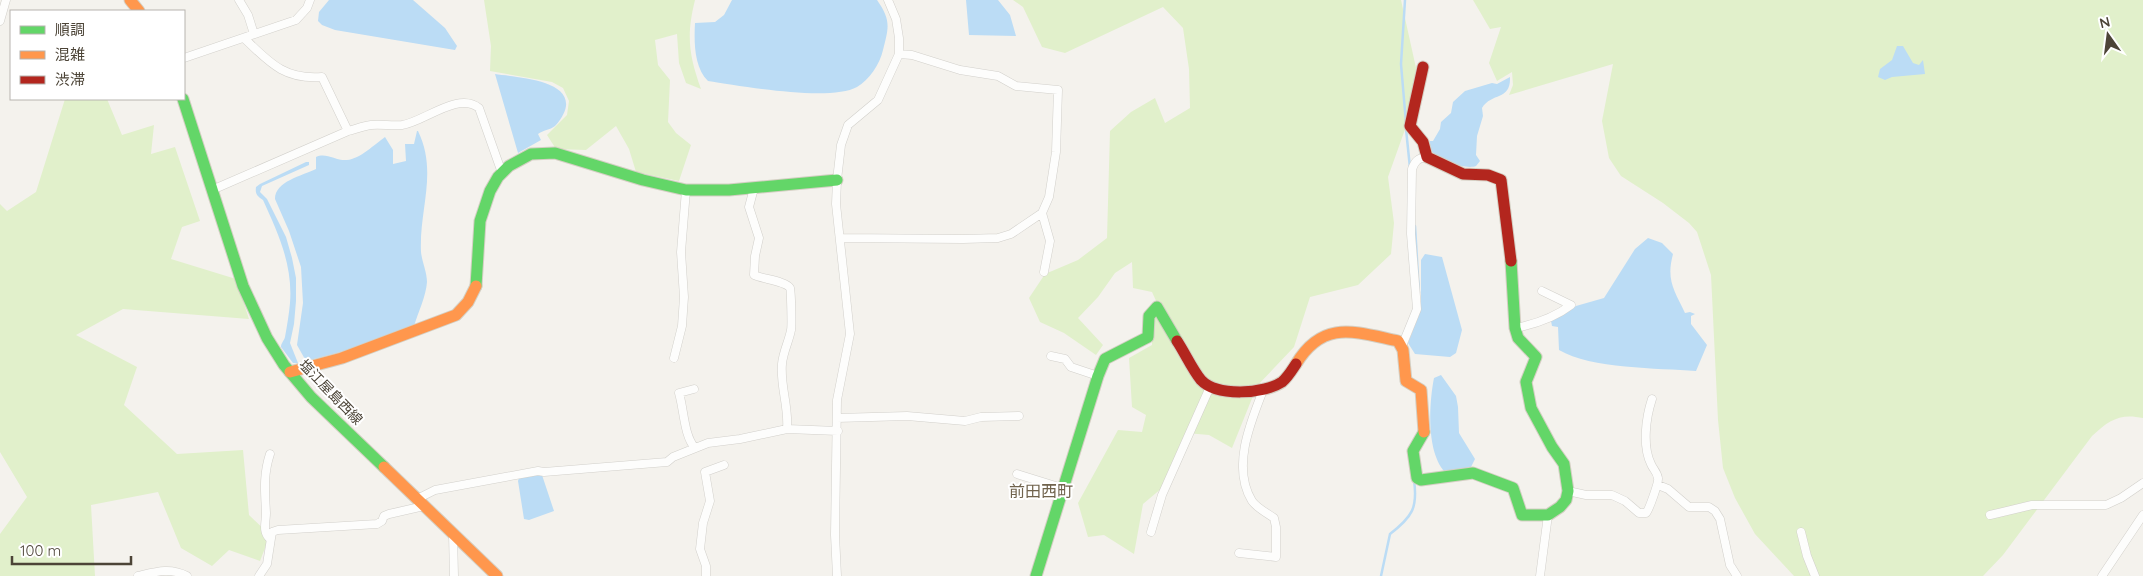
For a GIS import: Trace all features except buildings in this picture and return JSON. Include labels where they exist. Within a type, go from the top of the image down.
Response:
[{"type":"street","points":[[1,16],[6,0]]},
{"type":"street","points":[[130,0],[138,10]]},
{"type":"street","points":[[239,0],[248,15],[254,34]]},
{"type":"street","points":[[185,58],[296,20],[310,0]]},
{"type":"street","points":[[837,576],[834,535],[838,431],[837,400],[850,334],[836,204],[837,180],[841,145],[848,125],[878,100],[899,54],[896,19],[888,0]]},
{"type":"street","points":[[244,38],[276,68],[300,77],[322,77],[348,131]]},
{"type":"street","points":[[840,238],[998,238],[1011,234],[1042,213],[1049,197],[1056,152],[1058,90],[1016,86],[998,76],[960,70],[899,54]]},
{"type":"street","points":[[1423,67],[1410,126],[1423,142],[1427,157]]},
{"type":"street","name":"塩江屋島西線","points":[[183,100],[243,286],[267,338],[290,372],[311,397],[497,576]]},
{"type":"street","points":[[212,190],[348,131],[370,126],[409,124],[430,113],[457,104],[475,105],[483,116],[502,172]]},
{"type":"street","points":[[290,372],[342,358],[456,315],[466,307],[476,284],[482,207],[490,186],[502,172],[518,159],[530,153],[542,151],[556,152],[643,180],[686,190],[754,188],[837,180]]},
{"type":"street","points":[[1427,157],[1466,175],[1478,174],[1496,177],[1501,180],[1512,267],[1515,328],[1518,338],[1536,357],[1526,382],[1531,408],[1552,447],[1564,464],[1568,491],[1566,500],[1548,515],[1522,515],[1513,488],[1473,472],[1421,480],[1417,478],[1413,451],[1424,434],[1423,398],[1421,390],[1406,381],[1403,372],[1403,351],[1416,309],[1411,234],[1412,169],[1415,162],[1420,158],[1427,157]]},
{"type":"street","points":[[754,188],[749,207],[759,238],[755,256],[754,275],[790,287],[792,328],[782,362],[788,407],[787,429]]},
{"type":"street","points":[[674,358],[682,326],[684,297],[681,252],[686,190]]},
{"type":"street","points":[[1042,213],[1050,240],[1044,272]]},
{"type":"street","points":[[1515,328],[1536,324],[1561,313],[1571,305],[1542,291]]},
{"type":"street","points":[[1036,576],[1062,488],[1105,359],[1148,337],[1149,316],[1157,307],[1202,382],[1210,387],[1240,391],[1264,388],[1284,380],[1311,343],[1323,336],[1348,333],[1398,341],[1403,351]]},
{"type":"street","points":[[1051,356],[1065,359],[1072,367],[1098,376]]},
{"type":"street","points":[[1151,532],[1162,495],[1210,387]]},
{"type":"street","points":[[1239,553],[1276,557],[1276,527],[1274,518],[1253,503],[1245,476],[1244,452],[1247,432],[1264,388]]},
{"type":"street","points":[[694,389],[679,393],[686,420],[688,438],[695,448]]},
{"type":"street","points":[[1568,491],[1586,495],[1612,495],[1625,501],[1639,513],[1646,513],[1649,510],[1652,496],[1658,485],[1656,472],[1651,465],[1647,445],[1648,413],[1652,399]]},
{"type":"street","points":[[837,418],[907,416],[965,421],[981,417],[1019,416]]},
{"type":"street","points":[[260,576],[267,564],[272,532],[278,530],[377,524],[382,521],[384,516],[421,502],[435,490],[538,471],[667,462],[673,457],[708,443],[740,439],[787,429],[838,431]]},
{"type":"street","points":[[270,454],[264,484],[266,517],[264,525],[266,535],[270,539]]},
{"type":"street","points":[[706,576],[706,566],[700,549],[702,523],[710,501],[705,472],[724,465]]},
{"type":"street","points":[[1017,474],[1062,488]]},
{"type":"street","points":[[1990,515],[2032,505],[2106,505],[2121,498],[2143,483]]},
{"type":"street","points":[[1658,485],[1668,490],[1689,507],[1710,507],[1715,511],[1720,520],[1730,565],[1737,576]]},
{"type":"street","points":[[1540,576],[1548,515]]},
{"type":"street","points":[[2102,576],[2143,515]]},
{"type":"street","points":[[1802,532],[1807,556],[1815,576]]},
{"type":"street","points":[[453,534],[454,576]]},
{"type":"street","points":[[138,576],[160,570],[180,572],[186,576]]},
{"type":"green space","points":[[484,0],[695,0],[690,24],[690,45],[701,89],[686,83],[679,63],[677,34],[655,40],[658,65],[670,80],[668,122],[676,133],[691,145],[679,181],[636,172],[629,149],[616,126],[586,150],[556,149],[547,135],[567,115],[569,101],[563,88],[552,82],[490,71],[491,46]]},
{"type":"green space","points":[[1013,0],[1401,0],[1416,68],[1408,121],[1388,177],[1394,223],[1391,254],[1358,285],[1310,297],[1294,347],[1257,386],[1232,448],[1209,435],[1186,433],[1162,488],[1143,504],[1134,554],[1104,535],[1088,537],[1078,503],[1118,430],[1142,432],[1146,415],[1132,407],[1129,358],[1152,345],[1152,320],[1157,303],[1152,292],[1133,288],[1132,262],[1115,273],[1098,297],[1078,318],[1103,345],[1096,355],[1064,333],[1040,322],[1029,298],[1045,274],[1078,260],[1107,238],[1110,131],[1131,112],[1155,98],[1165,123],[1190,108],[1189,69],[1183,28],[1163,7],[1065,53],[1042,47],[1023,7]]},
{"type":"green space","points":[[1473,0],[2143,0],[2143,418],[2128,416],[2115,419],[2092,436],[2003,555],[1983,576],[1794,576],[1755,534],[1735,498],[1723,468],[1718,420],[1711,275],[1697,232],[1689,223],[1663,203],[1621,176],[1609,158],[1602,121],[1613,64],[1509,95],[1513,85],[1512,72],[1497,81],[1489,63],[1501,27],[1490,29]]},
{"type":"green space","points":[[65,100],[107,100],[122,135],[154,125],[151,154],[175,147],[200,221],[182,227],[171,259],[236,279],[249,319],[123,309],[76,335],[137,367],[124,405],[177,454],[243,450],[249,515],[270,535],[260,561],[229,550],[212,566],[181,548],[158,492],[91,505],[95,576],[0,576],[0,534],[27,497],[0,452],[0,204],[7,211],[36,192]]},
{"type":"water","points":[[329,0],[413,0],[445,28],[457,46],[455,50],[335,30],[322,25],[318,21],[319,12]]},
{"type":"water","points":[[732,0],[877,0],[885,13],[888,24],[882,55],[877,66],[866,80],[857,87],[844,91],[806,93],[708,81],[697,62],[695,23],[715,22],[724,15]]},
{"type":"water","points":[[966,0],[998,0],[1010,15],[1016,36],[969,35]]},
{"type":"water","points":[[1897,46],[1903,46],[1913,63],[1919,65],[1923,60],[1925,74],[1892,77],[1885,80],[1878,77],[1880,69],[1892,60]]},
{"type":"water","points":[[495,74],[539,81],[559,90],[565,97],[566,106],[557,124],[538,134],[541,140],[518,153]]},
{"type":"water","points":[[1510,77],[1507,90],[1486,103],[1482,108],[1483,116],[1477,136],[1476,155],[1480,161],[1476,166],[1465,167],[1445,161],[1434,154],[1430,141],[1433,141],[1440,129],[1441,122],[1451,113],[1453,102],[1465,91],[1492,83],[1497,84]]},
{"type":"water","points":[[417,131],[424,146],[427,161],[421,252],[427,282],[424,299],[414,326],[344,351],[306,361],[297,345],[303,303],[301,267],[289,231],[275,199],[276,193],[284,183],[316,169],[316,157],[352,159],[385,137],[393,150],[393,164],[406,161],[405,144],[414,144]]},
{"type":"water","points":[[309,162],[309,165],[262,186],[260,192],[267,199],[286,237],[296,278],[294,324],[290,343],[298,363],[293,363],[281,347],[285,337],[290,303],[287,262],[263,200],[257,195],[256,187]]},
{"type":"water","points":[[1648,238],[1662,243],[1673,254],[1670,271],[1672,285],[1685,313],[1695,314],[1691,316],[1691,324],[1707,345],[1696,371],[1606,364],[1589,361],[1559,350],[1558,327],[1552,326],[1551,321],[1576,306],[1604,298],[1635,249]]},
{"type":"water","points":[[1425,254],[1442,257],[1462,330],[1456,353],[1450,357],[1415,354],[1408,343],[1421,309],[1421,260]]},
{"type":"water","points":[[1441,375],[1456,396],[1459,433],[1475,459],[1471,467],[1445,472],[1435,452],[1430,427],[1434,378]]},
{"type":"water","points":[[538,473],[542,475],[554,511],[529,520],[524,519],[518,481],[519,478]]},
{"type":"waterway","points":[[1405,0],[1401,64],[1406,123]]},
{"type":"waterway","points":[[1406,129],[1410,168]]},
{"type":"waterway","points":[[1415,226],[1419,293]]},
{"type":"waterway","points":[[1381,576],[1390,534],[1404,522],[1412,511],[1415,498],[1414,480]]},
{"type":"traffic: fast","points":[[183,100],[243,286],[267,338],[284,365],[311,397],[384,467]]},
{"type":"traffic: fast","points":[[476,286],[480,221],[490,191],[498,177],[509,166],[531,154],[555,153],[643,180],[686,190],[729,190],[837,180]]},
{"type":"traffic: fast","points":[[1424,432],[1413,451],[1417,478],[1421,480],[1473,473],[1513,488],[1522,515],[1548,515],[1560,507],[1566,500],[1568,491],[1564,464],[1552,447],[1531,408],[1526,382],[1536,357],[1518,338],[1515,328],[1511,261]]},
{"type":"traffic: fast","points":[[1036,576],[1098,376],[1105,359],[1148,337],[1149,316],[1157,307],[1177,341]]},
{"type":"traffic: slow","points":[[130,0],[138,10]]},
{"type":"traffic: slow","points":[[290,372],[342,358],[456,315],[468,302],[476,286]]},
{"type":"traffic: slow","points":[[1296,364],[1306,350],[1317,340],[1341,332],[1368,334],[1398,341],[1403,350],[1406,381],[1421,390],[1424,432]]},
{"type":"traffic: slow","points":[[384,467],[497,576]]},
{"type":"traffic: jam","points":[[1423,67],[1410,126],[1423,142],[1427,157],[1463,174],[1488,175],[1501,180],[1511,261]]},
{"type":"traffic: jam","points":[[1177,341],[1201,380],[1218,389],[1241,392],[1274,386],[1282,382],[1296,364]]},
{"type":"district","name":"前田西町","points":[[1041,491]]}]
